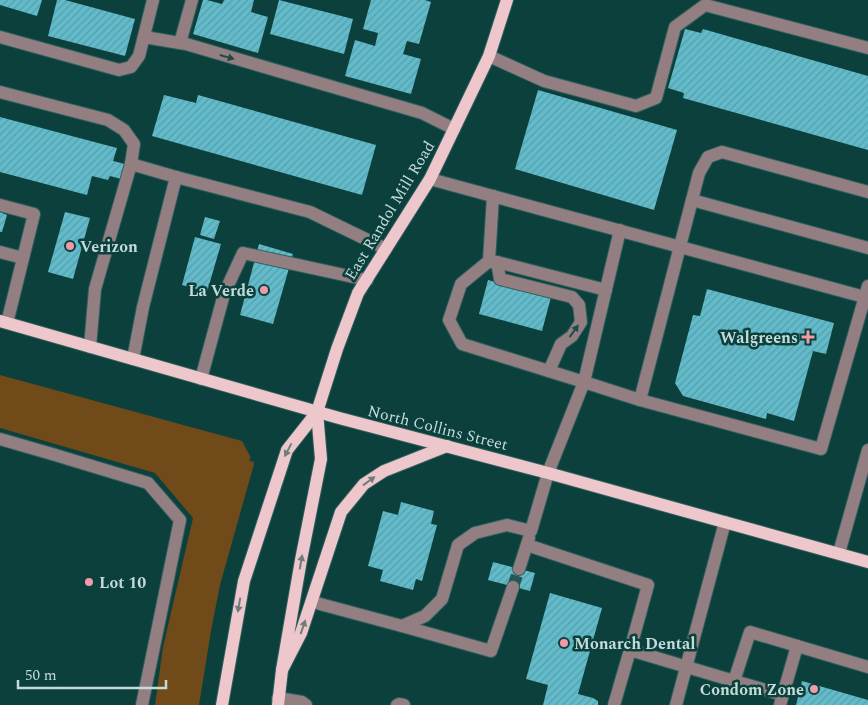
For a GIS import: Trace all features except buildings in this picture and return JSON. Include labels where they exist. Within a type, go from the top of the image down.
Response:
[{"type":"main road","name":"East Randol Mill Road","points":[[222,705],[244,581],[287,450],[317,412],[358,293],[430,179],[489,56],[503,1]]},
{"type":"main road","name":"North Collins Street","points":[[3,322],[317,412],[548,473],[868,562]]},
{"type":"main road","name":"East Randol Mill Road","points":[[278,701],[301,560],[321,459],[317,412]]},
{"type":"main road","points":[[282,670],[302,633],[341,512],[364,484],[384,471],[447,446]]},
{"type":"street","points":[[0,37],[119,70],[131,67],[139,56],[153,0]]},
{"type":"street","points":[[180,43],[192,0]]},
{"type":"street","points":[[489,56],[544,81],[636,106],[656,98],[675,27],[705,5],[868,48]]},
{"type":"street","points":[[144,37],[180,43],[422,113],[454,129]]},
{"type":"street","points":[[0,92],[108,120],[124,130],[134,144],[131,164],[95,289],[90,347]]},
{"type":"street","points":[[640,400],[699,173],[708,157],[722,152],[868,192]]},
{"type":"street","points":[[131,164],[310,212],[386,249]]},
{"type":"street","points":[[132,359],[143,307],[176,177]]},
{"type":"street","points":[[430,179],[679,246],[867,293],[821,449],[640,400],[462,344],[449,320],[461,284],[493,262],[606,290]]},
{"type":"street","points":[[493,196],[493,262],[500,279],[572,297],[579,305],[581,322],[572,336],[561,344],[549,371]]},
{"type":"street","points":[[692,200],[868,248]]},
{"type":"street","points":[[0,205],[34,214],[23,258],[3,322]]},
{"type":"street","points":[[519,569],[548,473],[584,382],[620,230]]},
{"type":"street","points":[[0,252],[23,258]]},
{"type":"street","points":[[201,379],[224,294],[243,254],[367,280]]},
{"type":"street","points":[[0,439],[148,483],[180,520],[142,705]]},
{"type":"street","points":[[838,553],[864,482],[868,450]]},
{"type":"street","points":[[676,705],[725,522]]},
{"type":"street","points":[[402,626],[425,616],[442,599],[458,545],[476,533],[507,525],[531,531]]},
{"type":"street","points":[[527,545],[648,585],[614,705]]},
{"type":"street","points":[[312,601],[491,651],[513,587]]},
{"type":"street","points":[[734,681],[750,632],[868,667]]},
{"type":"street","points":[[630,650],[734,681],[782,700],[797,646]]},
{"type":"street","points":[[278,701],[302,702],[306,705]]},
{"type":"street","points":[[397,705],[404,705]]},
{"type":"shaded area","points":[[0,375],[242,441],[251,458],[249,459],[254,464],[220,585],[199,705],[155,705],[163,647],[193,518],[155,473],[0,428]]},
{"type":"tunnel","points":[[513,587],[519,569]]},
{"type":"place","name":"Verizon","points":[[70,246]]},
{"type":"place","name":"La Verde","points":[[264,290]]},
{"type":"place","name":"Walgreens","points":[[808,337]]},
{"type":"place","name":"Lot 10","points":[[89,582]]},
{"type":"place","name":"Monarch Dental","points":[[564,643]]},
{"type":"place","name":"Condom Zone","points":[[814,689]]}]
